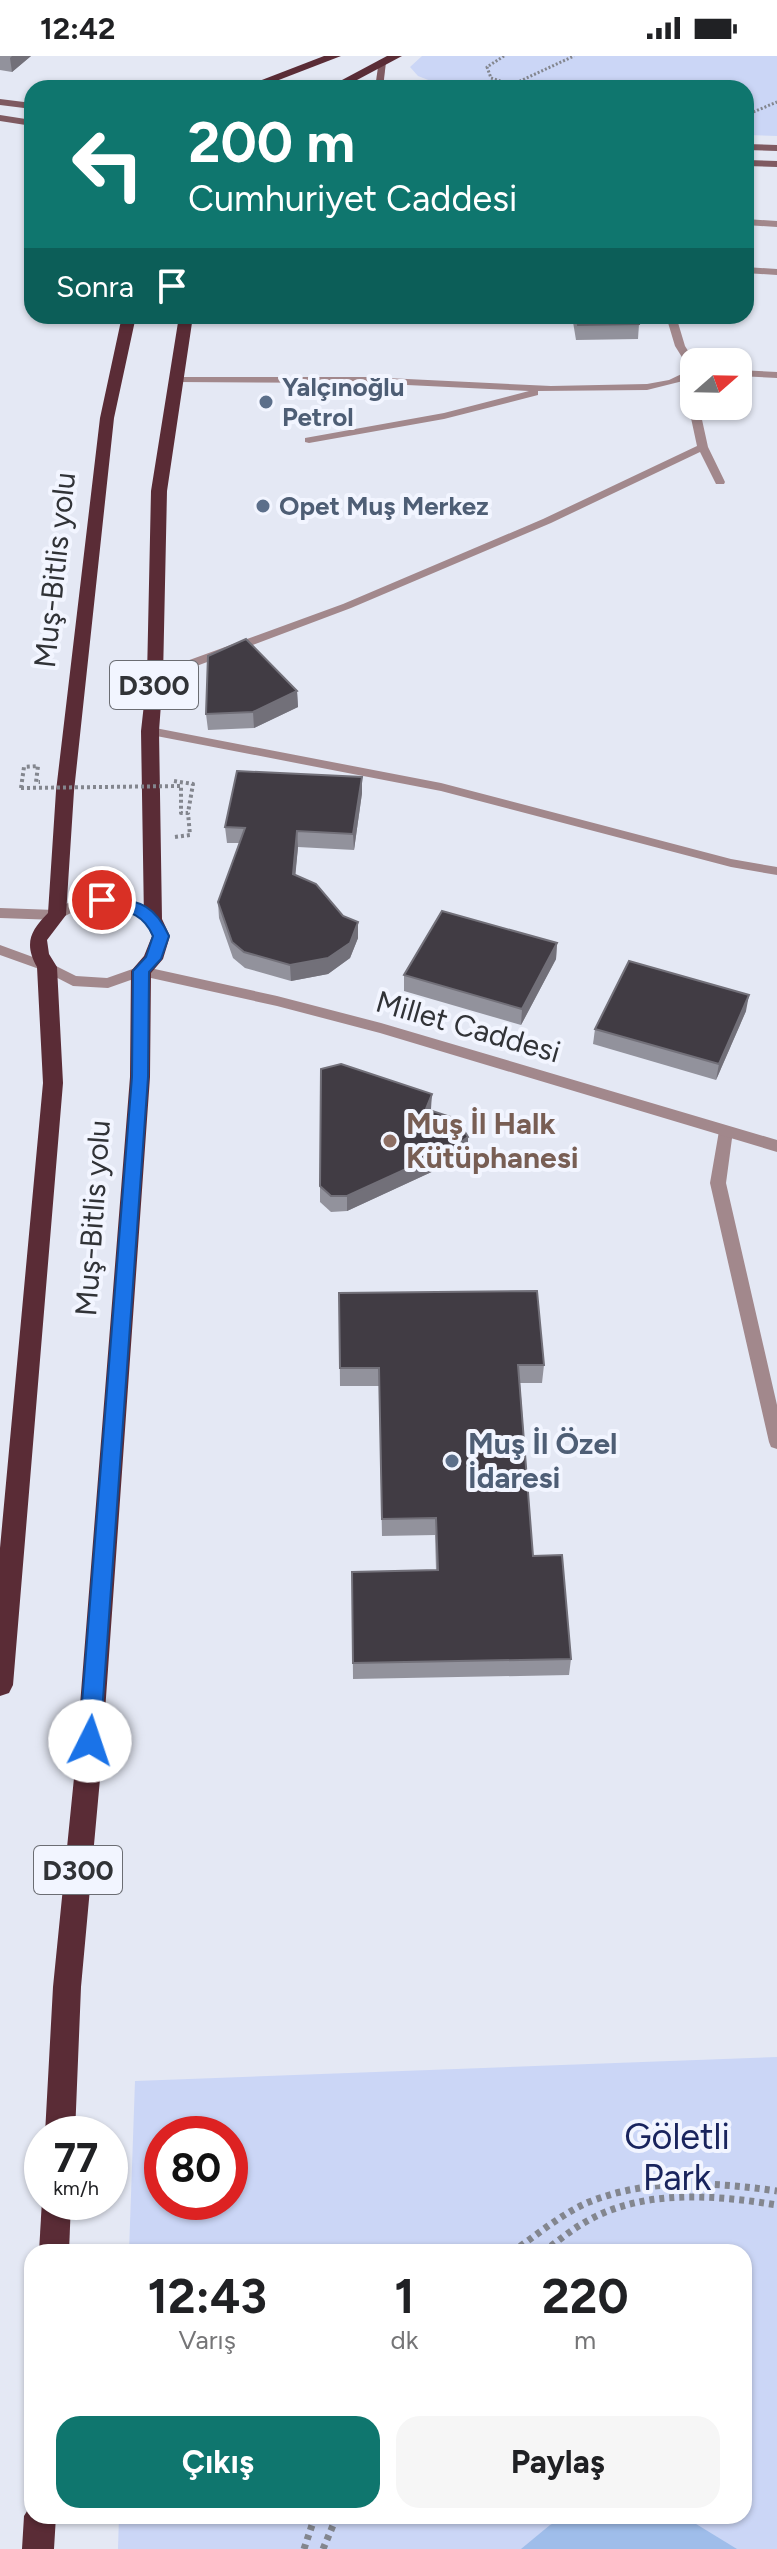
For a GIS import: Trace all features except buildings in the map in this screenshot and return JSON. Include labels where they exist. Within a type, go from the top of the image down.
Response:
[{"type":"highway","points":[[269,80],[335,56]]},
{"type":"highway","points":[[348,80],[396,56]]},
{"type":"highway","name":"Muş-Bitlis yolu","points":[[0,1685],[53,1083],[47,967],[39,954],[38,940],[42,930],[57,915],[65,791],[107,418],[127,324]]},
{"type":"highway","name":"Muş-Bitlis yolu","points":[[61,2116],[67,1987],[88,1768],[139,1091],[141,971],[153,959],[161,936],[153,919],[150,731],[155,677],[159,491],[185,324]]},
{"type":"highway","points":[[54,2244],[55,2220]]},
{"type":"highway","points":[[38,2549],[40,2524]]},
{"type":"main road","points":[[380,80],[382,62]]},
{"type":"main road","points":[[0,102],[24,105]]},
{"type":"main road","points":[[0,118],[24,122]]},
{"type":"main road","points":[[754,147],[777,148]]},
{"type":"main road","points":[[754,163],[777,164]]},
{"type":"street","points":[[754,223],[777,224]]},
{"type":"street","points":[[754,271],[777,272]]},
{"type":"street","points":[[673,324],[681,348]]},
{"type":"street","points":[[752,374],[777,375]]},
{"type":"street","points":[[177,379],[366,380],[551,389],[647,387],[680,379]]},
{"type":"street","points":[[309,440],[444,416],[551,389]]},
{"type":"street","points":[[699,420],[703,447],[720,482]]},
{"type":"street","points":[[155,677],[347,606],[547,521],[703,447]]},
{"type":"street","points":[[150,731],[441,787],[731,863],[777,871]]},
{"type":"street","points":[[0,913],[57,915],[73,906],[102,900],[140,908],[153,919]]},
{"type":"street","points":[[0,950],[47,967],[73,981],[90,984],[108,983],[141,971]]},
{"type":"street","name":"Millet Caddesi","points":[[141,971],[381,1028],[777,1146]]},
{"type":"street","points":[[726,1131],[718,1183],[777,1442]]},
{"type":"path","points":[[497,80],[491,78],[487,67],[504,56]]},
{"type":"path","points":[[523,80],[574,56]]},
{"type":"path","points":[[754,112],[777,102]]},
{"type":"path","points":[[36,782],[38,766],[24,767],[21,788],[181,786],[181,813],[188,813]]},
{"type":"path","points":[[190,835],[188,813],[193,784]]},
{"type":"path","points":[[525,2244],[589,2203],[658,2185],[729,2183],[777,2191]]},
{"type":"path","points":[[555,2244],[594,2217],[659,2199],[725,2195],[777,2205]]},
{"type":"path","points":[[304,2549],[312,2524]]},
{"type":"path","points":[[323,2549],[334,2524]]},
{"type":"green space","points":[[422,56],[777,56],[777,136],[754,135],[754,80],[428,80],[418,76],[410,67]]},
{"type":"green space","name":"Göletli Park","points":[[777,2057],[777,2549],[118,2549],[119,2524],[752,2524],[752,2244],[129,2244],[135,2081]]},
{"type":"shaded area","points":[[696,2524],[737,2549],[521,2549],[550,2525]]},
{"type":"place","name":"Yalçınoğlu Petrol","points":[[266,402]]},
{"type":"place","name":"Opet Muş Merkez","points":[[263,506]]},
{"type":"place","name":"Muş İl Halk Kütüphanesi","points":[[390,1141]]},
{"type":"place","name":"Muş İl Özel İdaresi","points":[[452,1461]]},
{"type":"route","points":[[90,1741],[140,1077],[141,971],[153,959],[161,936],[159,927],[140,908],[102,900]]}]
